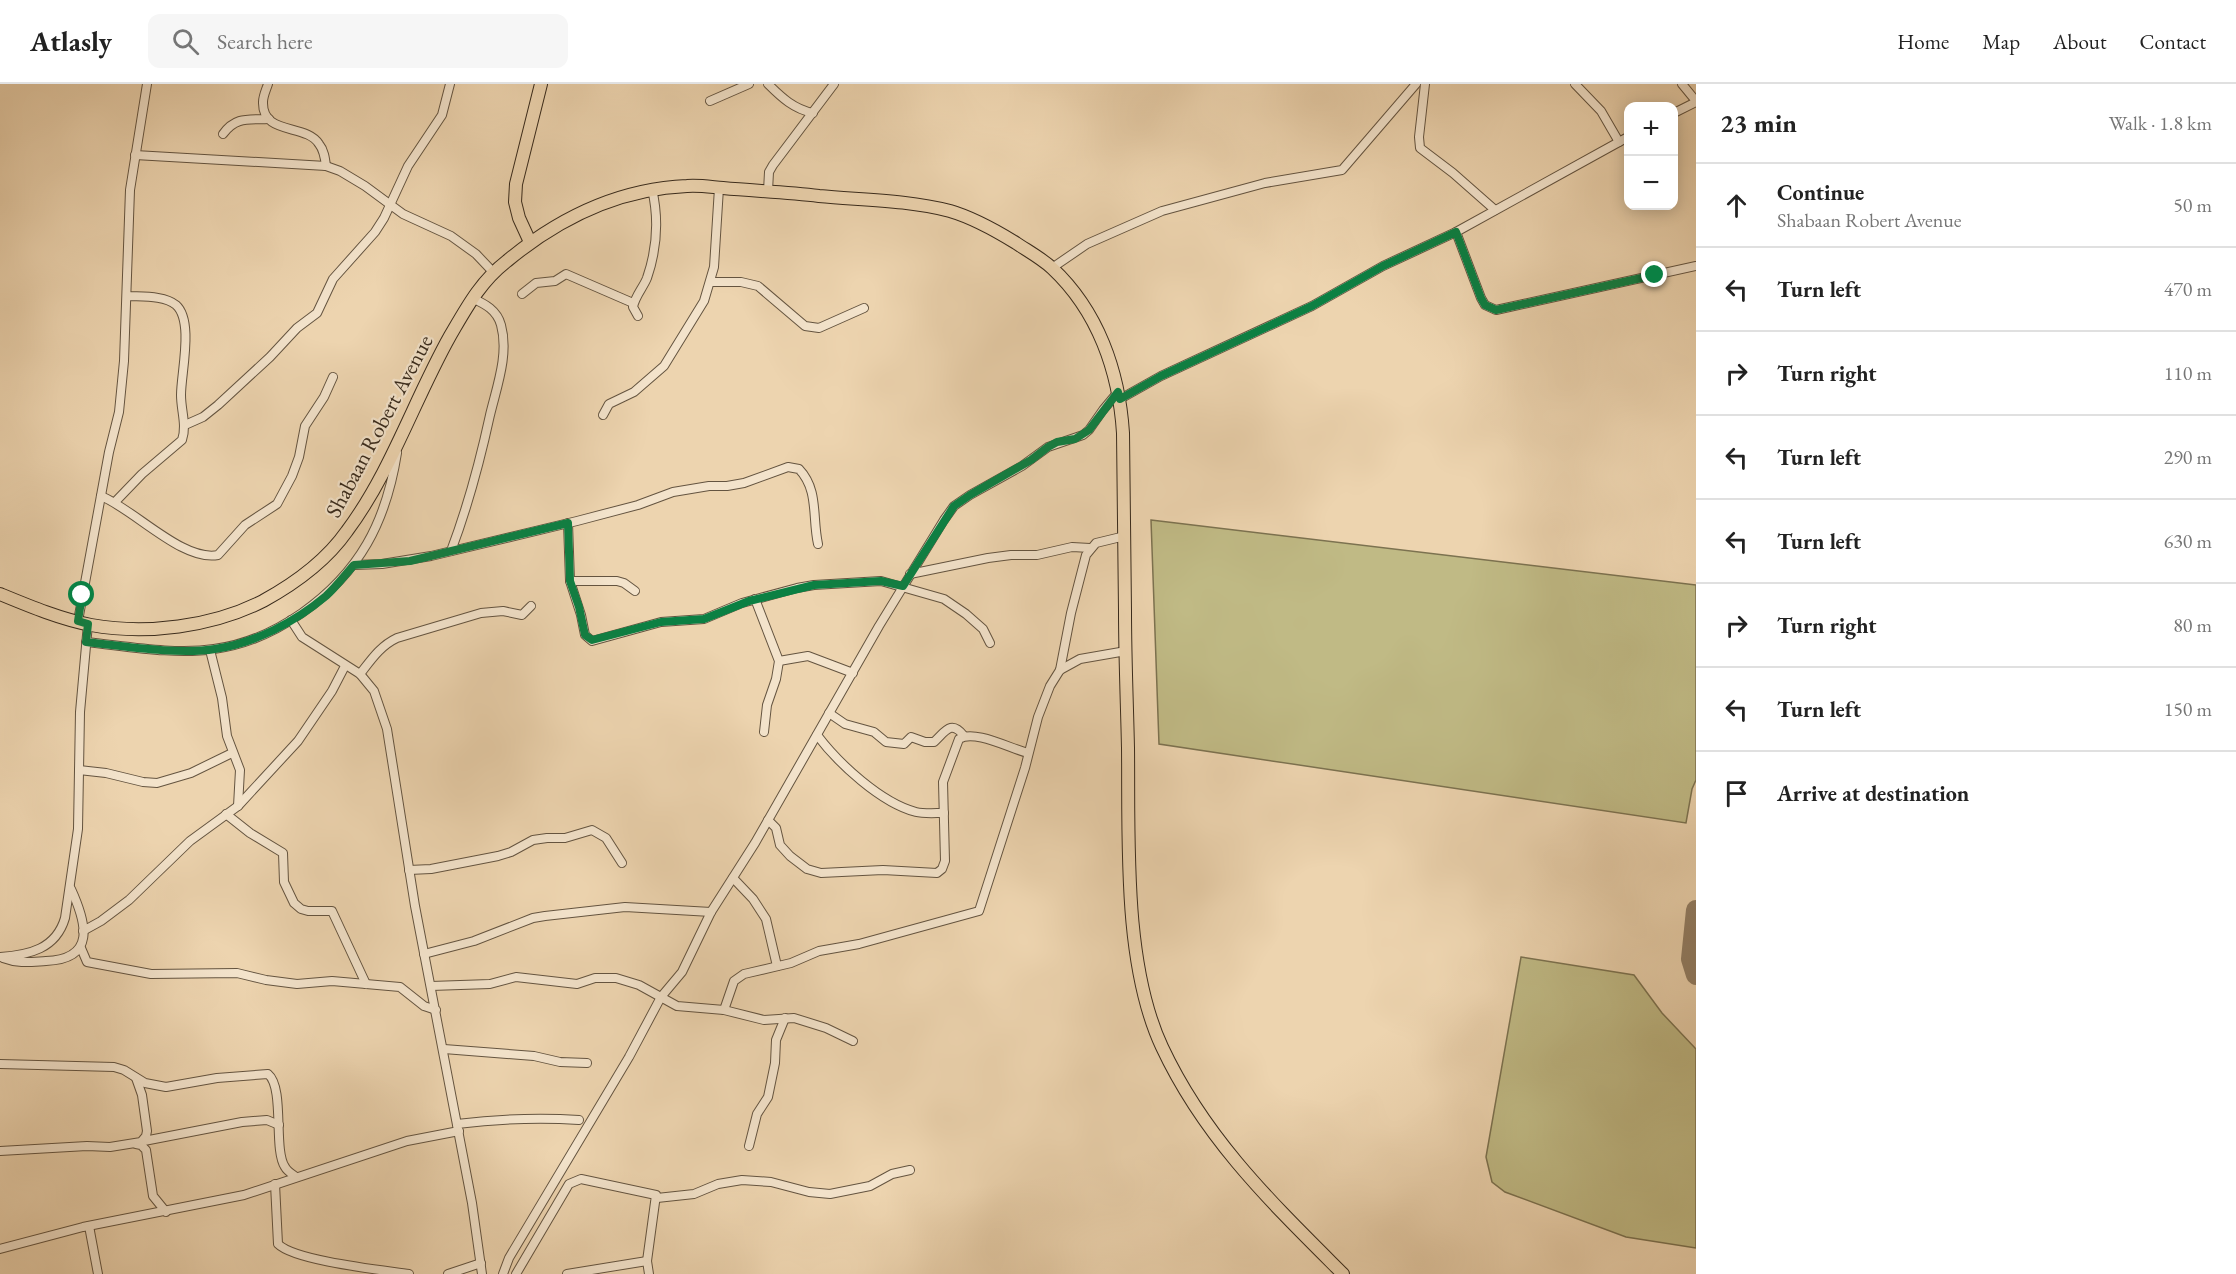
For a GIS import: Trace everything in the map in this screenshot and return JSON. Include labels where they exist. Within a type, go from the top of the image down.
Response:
[{"type":"main road","points":[[530,242],[519,218],[515,202],[516,184],[541,84]]},
{"type":"main road","name":"Shabaan Robert Avenue","points":[[0,594],[83,623],[112,628],[158,628],[202,623],[241,611],[263,601],[314,567],[347,532],[371,493],[436,362],[472,298],[498,269],[530,242],[591,207],[639,191],[689,185],[901,202],[951,211],[992,227],[1052,268],[1073,291],[1092,319],[1108,352],[1119,395],[1123,433],[1129,838],[1133,930],[1143,996],[1161,1045],[1203,1120],[1232,1158],[1343,1274]]},
{"type":"street","points":[[0,958],[26,953],[50,943],[57,937],[65,918],[71,889],[78,829],[80,712],[86,642],[83,623],[101,496],[119,412],[124,361],[129,208],[147,84]]},
{"type":"street","points":[[268,84],[263,106],[269,119],[285,129],[309,135],[315,139],[324,154],[326,166]]},
{"type":"street","points":[[185,425],[202,417],[218,405],[270,357],[297,328],[317,313],[333,279],[375,232],[408,166],[442,115],[450,84]]},
{"type":"street","points":[[710,101],[749,84]]},
{"type":"street","points":[[768,84],[790,105],[813,113]]},
{"type":"street","points":[[768,191],[769,172],[772,165],[834,84]]},
{"type":"street","points":[[1052,268],[1087,244],[1162,211],[1265,183],[1342,170],[1416,84]]},
{"type":"street","points":[[1425,84],[1419,137],[1420,148],[1495,210]]},
{"type":"street","points":[[1575,84],[1601,111],[1618,142]]},
{"type":"street","points":[[1678,111],[1696,101],[1682,84]]},
{"type":"street","points":[[223,134],[235,122],[269,119]]},
{"type":"street","points":[[503,1274],[509,1258],[629,1057],[661,997],[682,972],[711,912],[768,820],[910,574],[954,506],[1031,460],[1048,447],[1083,435],[1119,395],[1312,306],[1383,266],[1456,232],[1624,139]]},
{"type":"street","points":[[135,155],[326,166],[340,171],[374,192],[403,214],[451,236],[498,269]]},
{"type":"street","points":[[603,415],[609,404],[634,392],[664,366],[704,301],[714,267],[719,188]]},
{"type":"street","points":[[638,316],[633,310],[633,303],[645,280],[655,250],[657,227],[652,189]]},
{"type":"street","points":[[1456,232],[1481,298],[1485,305],[1496,310],[1696,266]]},
{"type":"street","points":[[522,294],[536,283],[555,281],[566,274],[633,303]]},
{"type":"street","points":[[711,282],[741,282],[758,286],[797,320],[812,328],[819,328],[864,308]]},
{"type":"street","points":[[115,502],[142,474],[182,440],[185,425],[181,396],[185,340],[183,315],[179,308],[169,300],[127,296]]},
{"type":"street","points":[[451,551],[477,474],[501,369],[503,342],[501,324],[486,304],[472,298]]},
{"type":"street","points":[[101,496],[115,502],[180,546],[198,555],[218,555],[245,525],[277,504],[299,457],[305,426],[324,397],[333,377]]},
{"type":"street","points":[[86,642],[192,651],[210,650],[258,637],[291,620],[327,595],[354,565],[379,521],[394,469],[399,439]]},
{"type":"street","points":[[354,565],[410,561],[638,505],[673,492],[744,483],[788,467],[799,469],[808,480],[813,493],[818,544]]},
{"type":"street","points":[[568,523],[570,581],[585,635],[592,640],[661,622],[704,619],[755,599],[814,585],[881,581],[903,586],[917,593],[939,597],[952,604],[983,629],[990,643]]},
{"type":"street","points":[[724,1010],[737,977],[791,963],[819,951],[859,944],[979,911],[1042,706],[1060,670],[1071,613],[1086,555],[1090,548],[1101,540],[1125,536]]},
{"type":"street","points":[[910,574],[988,558],[1037,555],[1072,547],[1090,548]]},
{"type":"street","points":[[570,581],[617,580],[634,591]]},
{"type":"street","points":[[755,599],[779,661],[776,679],[767,705],[764,732]]},
{"type":"street","points":[[360,674],[376,653],[397,638],[481,613],[502,611],[522,615],[531,606]]},
{"type":"street","points":[[291,620],[302,638],[360,674],[374,691],[387,729],[409,870],[444,1049],[482,1274]]},
{"type":"street","points":[[210,650],[232,753],[240,770],[238,806]]},
{"type":"street","points":[[1060,670],[1080,659],[1126,651]]},
{"type":"street","points":[[779,661],[808,656],[853,673]]},
{"type":"street","points":[[83,931],[129,900],[190,841],[238,806],[298,741],[332,692],[345,666]]},
{"type":"street","points":[[829,713],[846,724],[871,731],[882,741],[893,744],[904,744],[911,737],[925,742],[934,741],[952,727],[964,735],[1028,753]]},
{"type":"street","points":[[817,735],[847,769],[903,807],[918,813],[944,813]]},
{"type":"street","points":[[768,820],[776,828],[780,845],[807,869],[833,874],[857,870],[937,873],[942,869],[945,861],[942,782],[955,745],[964,735]]},
{"type":"street","points":[[80,770],[157,783],[191,773],[232,753]]},
{"type":"street","points":[[226,814],[250,833],[283,853],[284,882],[297,906],[308,911],[328,910],[334,914],[366,984]]},
{"type":"street","points":[[409,870],[431,869],[487,858],[511,852],[534,840],[573,837],[592,830],[606,838],[622,862]]},
{"type":"street","points":[[733,878],[753,899],[766,920],[777,966]]},
{"type":"street","points":[[0,958],[25,964],[71,957],[81,948],[83,931],[80,912],[71,889]]},
{"type":"street","points":[[424,954],[474,940],[532,918],[545,916],[625,907],[711,912]]},
{"type":"street","points":[[81,948],[87,962]]},
{"type":"street","points":[[66,958],[151,974],[237,973],[297,984],[332,981],[400,987],[424,1005],[436,1010]]},
{"type":"street","points":[[431,986],[490,984],[516,977],[578,984],[595,978],[616,978],[639,985],[677,1006],[724,1010],[764,1020],[785,1018],[809,1022],[853,1041]]},
{"type":"street","points":[[749,1146],[757,1114],[768,1097],[775,1063],[776,1040],[785,1018]]},
{"type":"street","points":[[444,1049],[534,1056],[560,1062],[587,1063]]},
{"type":"street","points":[[0,1064],[114,1067],[146,1083],[166,1087],[217,1078],[268,1074],[272,1078],[277,1099],[283,1163],[285,1168],[296,1177]]},
{"type":"street","points":[[136,1077],[142,1095],[147,1131],[140,1142]]},
{"type":"street","points":[[0,1249],[89,1226],[244,1195],[407,1141],[493,1119],[579,1119]]},
{"type":"street","points":[[0,1151],[140,1142],[242,1122],[267,1120],[279,1125]]},
{"type":"street","points":[[140,1142],[146,1150],[153,1196],[166,1212]]},
{"type":"street","points":[[516,1274],[561,1196],[576,1180],[587,1180],[651,1193],[657,1198],[694,1194],[718,1184],[742,1180],[771,1182],[810,1192],[830,1194],[870,1186],[892,1174],[910,1170]]},
{"type":"street","points":[[275,1184],[278,1244],[282,1248],[297,1254],[379,1271],[409,1274]]},
{"type":"street","points":[[649,1274],[647,1261],[657,1198]]},
{"type":"street","points":[[89,1226],[98,1274]]},
{"type":"street","points":[[567,1274],[647,1261]]},
{"type":"street","points":[[448,1274],[481,1263]]},
{"type":"shaded area","points":[[1151,520],[1696,585],[1696,780],[1692,789],[1686,823],[1159,744]]},
{"type":"shaded area","points":[[1521,957],[1634,975],[1662,1013],[1696,1049],[1696,1248],[1626,1237],[1505,1192],[1492,1182],[1486,1157]]},
{"type":"taxiway","points":[[1696,910],[1691,959],[1696,975]]},
{"type":"route","points":[[82,595],[78,621],[88,624],[86,642],[192,651],[215,649],[258,637],[291,620],[327,595],[354,565],[410,561],[568,523],[570,581],[585,635],[588,639],[596,641],[661,622],[704,619],[742,603],[797,588],[881,581],[903,586],[954,506],[1057,442],[1083,435],[1118,392],[1120,399],[1161,376],[1312,306],[1383,266],[1456,232],[1481,298],[1485,305],[1496,310],[1655,275]]}]
